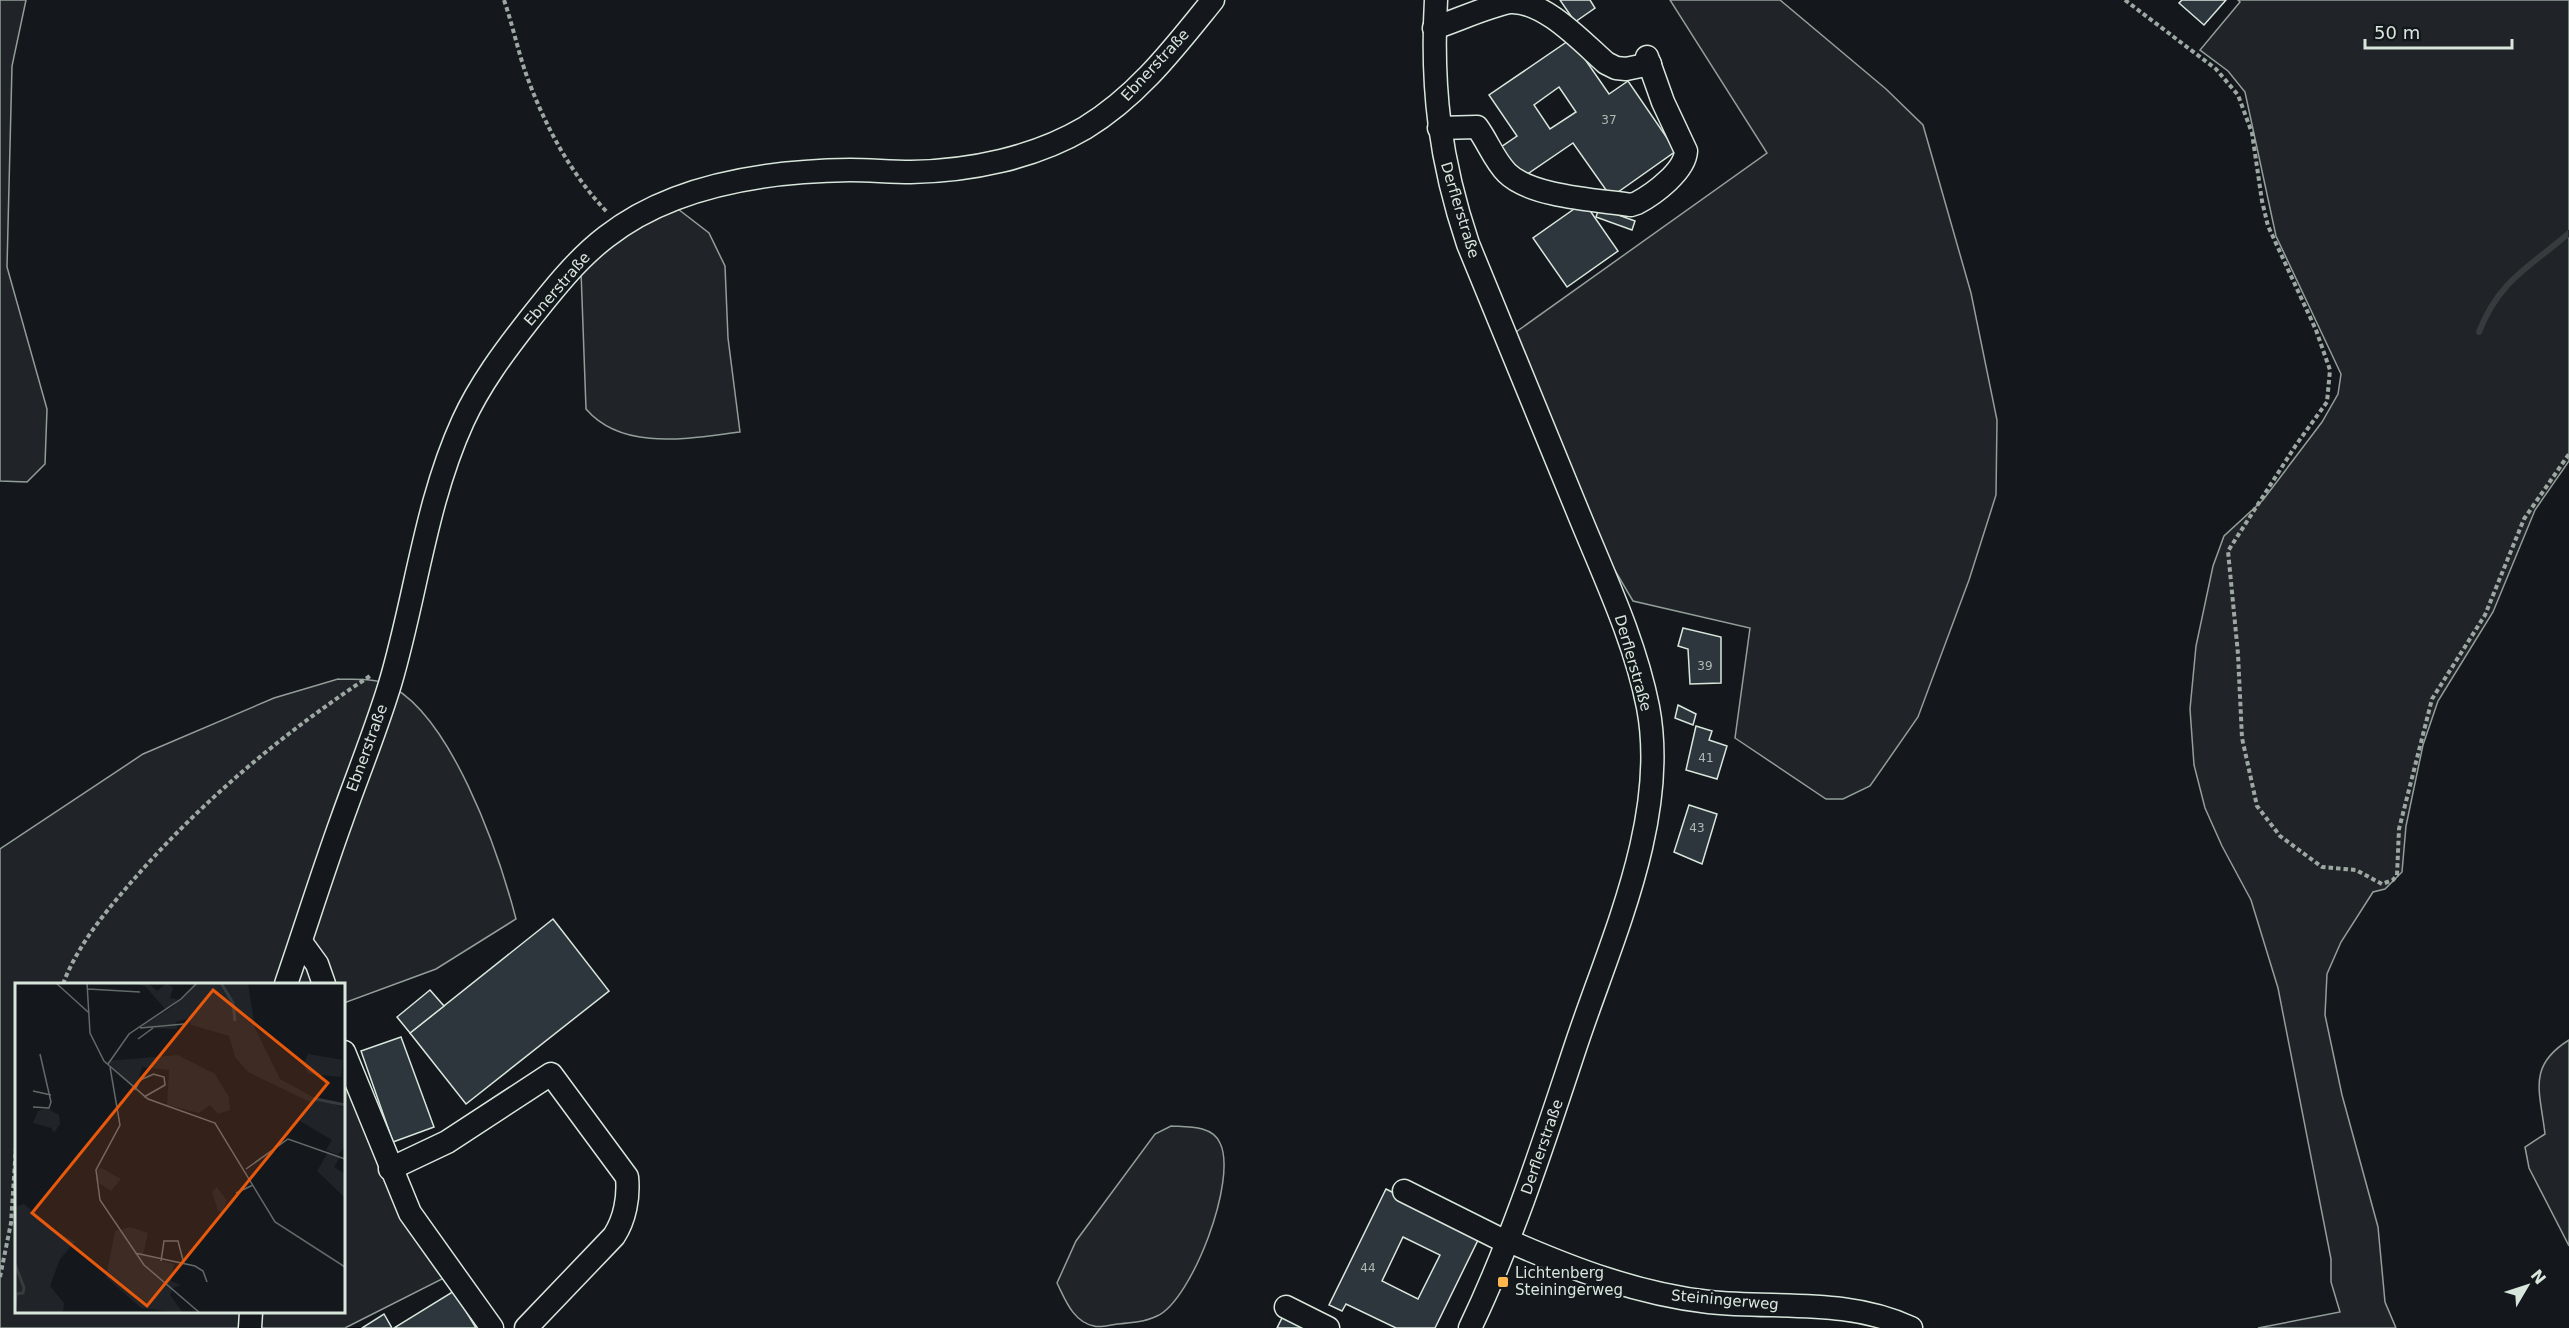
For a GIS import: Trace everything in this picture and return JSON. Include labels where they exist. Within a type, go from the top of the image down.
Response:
[{"type":"street","name":"Ebnerstraße","points":[[286,983],[397,658],[444,470],[475,397],[502,356],[555,289],[592,248],[622,225],[664,203],[738,182],[822,171],[945,170],[982,164],[1046,147],[1083,129],[1133,92],[1159,65],[1213,0]]},
{"type":"street","name":"Derflerstraße","points":[[1436,0],[1434,85],[1446,170],[1468,244],[1626,631],[1648,707],[1654,765],[1649,817],[1627,893],[1508,1242],[1470,1328]]},
{"type":"street","points":[[1434,28],[1511,1],[1528,2],[1552,14],[1606,63],[1616,68],[1648,60],[1658,81],[1663,102],[1686,151],[1686,156],[1676,171],[1652,193],[1631,205],[1560,196],[1520,182],[1504,169],[1477,127],[1439,128]]},
{"type":"street","points":[[301,942],[317,964],[324,983]]},
{"type":"street","points":[[345,1055],[390,1169],[410,1213],[492,1328]]},
{"type":"street","points":[[390,1169],[447,1142],[551,1074],[627,1177],[627,1195],[620,1227],[614,1236],[526,1328]]},
{"type":"street","name":"Steiningerweg","points":[[1404,1191],[1508,1242],[1569,1268],[1671,1296],[1735,1304],[1847,1309],[1880,1315],[1911,1328]]},
{"type":"street","points":[[1286,1307],[1328,1328]]},
{"type":"path","points":[[504,0],[525,71],[552,133],[573,169],[601,206],[622,225]]},
{"type":"path","points":[[2125,0],[2217,69],[2238,95],[2252,133],[2268,226],[2316,330],[2331,370],[2327,402],[2296,445],[2228,551],[2238,654],[2242,738],[2257,806],[2280,836],[2322,867],[2356,870],[2375,882],[2388,883],[2397,875],[2399,829],[2432,699],[2485,615],[2524,519],[2569,454]]},
{"type":"path","points":[[63,983],[69,969],[103,914],[185,823],[222,787],[329,703],[397,658]]},
{"type":"path","points":[[0,1277],[11,1223],[15,1162]]},
{"type":"shaded area","points":[[0,0],[26,0],[12,66],[7,267],[47,409],[45,464],[27,482],[0,481]]},
{"type":"shaded area","points":[[1670,0],[1780,0],[1886,89],[1923,125],[1971,293],[1997,420],[1996,495],[1969,580],[1918,717],[1870,786],[1843,799],[1826,799],[1735,738],[1750,628],[1633,601],[1607,557],[1516,332],[1767,153]]},
{"type":"shaded area","points":[[2238,0],[2569,0],[2569,461],[2535,510],[2493,612],[2438,701],[2423,745],[2406,826],[2402,872],[2385,889],[2373,892],[2341,942],[2327,974],[2325,1015],[2342,1095],[2378,1227],[2385,1302],[2396,1328],[2258,1328],[2340,1312],[2331,1282],[2331,1259],[2278,988],[2251,900],[2205,808],[2194,765],[2190,709],[2196,646],[2213,566],[2224,536],[2263,500],[2322,422],[2338,394],[2341,374],[2276,236],[2245,92],[2228,71],[2200,50],[2240,2]]},
{"type":"shaded area","points":[[678,209],[709,233],[725,266],[728,338],[740,432],[679,439],[638,437],[619,432],[601,423],[586,409],[581,271],[603,251],[626,235]]},
{"type":"shaded area","points":[[338,679],[379,681],[408,698],[430,722],[450,752],[468,786],[497,858],[516,919],[436,969],[345,1003],[345,983],[15,983],[15,1313],[345,1313],[345,1060],[448,1276],[345,1328],[0,1328],[0,849],[143,754],[274,698]]},
{"type":"shaded area","points":[[2569,1040],[2569,1246],[2529,1168],[2525,1147],[2545,1134],[2539,1092],[2542,1070],[2556,1050]]},
{"type":"shaded area","points":[[1171,1126],[1198,1128],[1211,1133],[1220,1143],[1224,1160],[1223,1183],[1217,1209],[1197,1264],[1184,1287],[1170,1305],[1157,1316],[1142,1321],[1102,1327],[1087,1324],[1075,1315],[1057,1283],[1076,1241],[1155,1134]]},
{"type":"building","points":[[1560,0],[1590,0],[1595,8],[1575,22]]},
{"type":"building","points":[[2182,0],[2226,0],[2204,25],[2179,3]]},
{"type":"building","points":[[1571,39],[1609,94],[1628,81],[1676,151],[1611,197],[1573,143],[1523,177],[1501,147],[1517,136],[1489,95]],"holes":[[[1559,87],[1576,112],[1550,129],[1534,105]]]},
{"type":"building","points":[[1584,202],[1618,251],[1567,287],[1533,238]]},
{"type":"building","points":[[1599,208],[1635,221],[1632,230],[1596,217]]},
{"type":"building","points":[[1683,628],[1721,637],[1721,683],[1690,684],[1688,649],[1678,646]]},
{"type":"building","points":[[1678,705],[1696,714],[1693,725],[1675,718]]},
{"type":"building","points":[[1696,726],[1712,731],[1709,740],[1727,746],[1717,779],[1686,770]]},
{"type":"building","points":[[1689,805],[1717,814],[1702,864],[1674,852]]},
{"type":"building","points":[[553,919],[609,991],[466,1104],[410,1033]]},
{"type":"building","points":[[430,990],[444,1006],[410,1033],[397,1017]]},
{"type":"building","points":[[401,1037],[434,1127],[393,1142],[361,1051]]},
{"type":"building","points":[[1386,1189],[1480,1236],[1435,1328],[1396,1328],[1346,1304],[1342,1311],[1329,1305]],"holes":[[[1403,1237],[1440,1255],[1418,1299],[1382,1281]]]},
{"type":"building","points":[[454,1291],[476,1328],[394,1328]]},
{"type":"building","points":[[384,1314],[392,1328],[362,1328]]},
{"type":"building","points":[[1283,1316],[1307,1328],[1277,1328]]},
{"type":"waterway","points":[[2479,332],[2487,314],[2506,287],[2569,233]]},
{"type":"place","name":"Lichtenberg Steiningerweg","points":[[1503,1282]]}]
